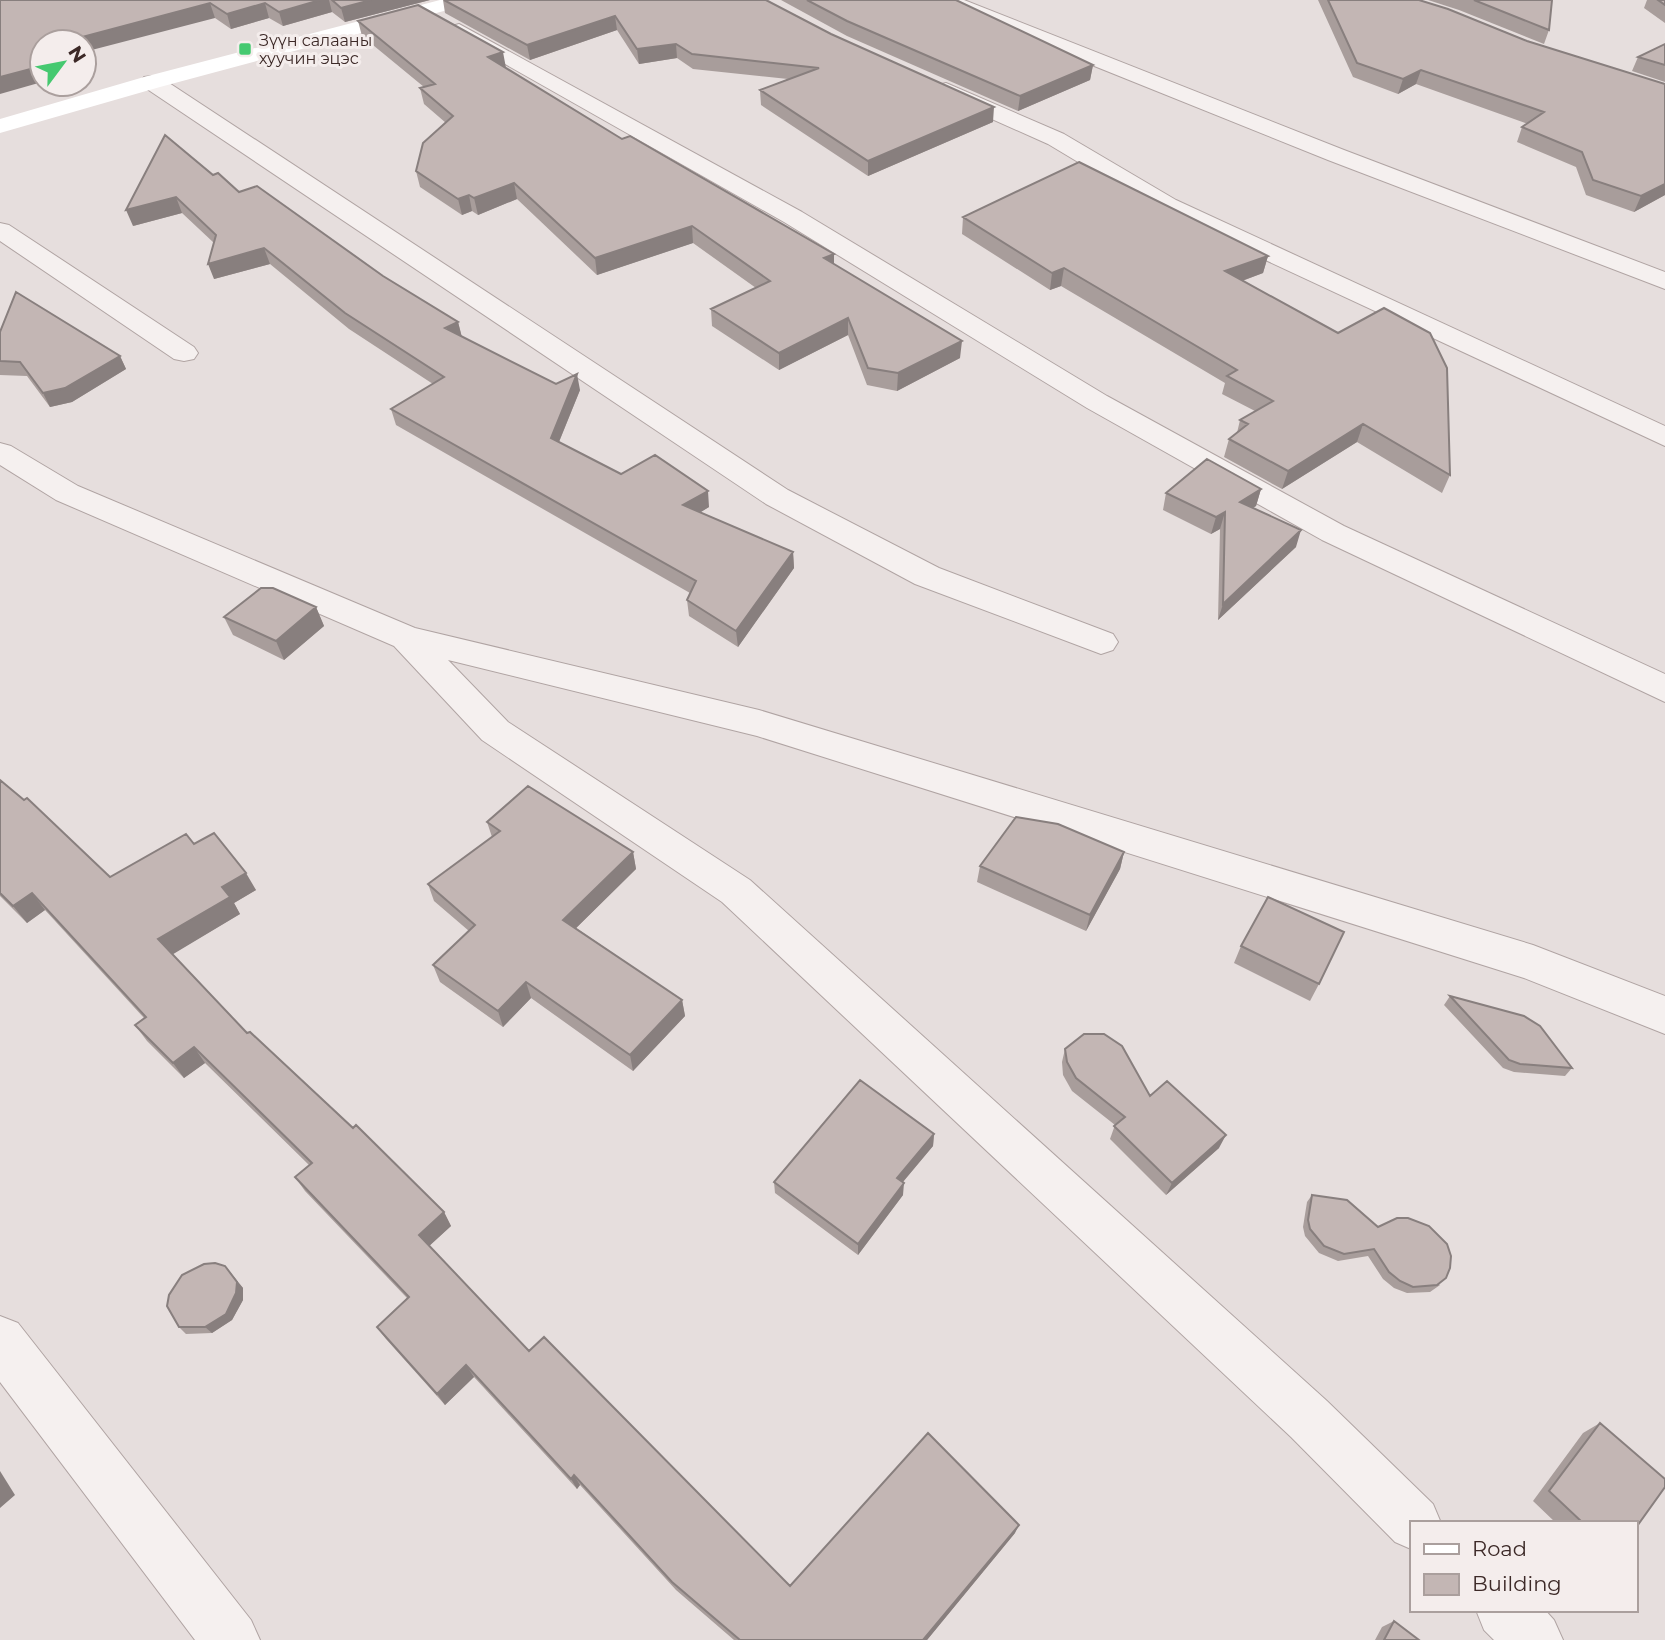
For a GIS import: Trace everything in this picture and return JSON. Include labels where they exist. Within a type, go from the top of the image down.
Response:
[{"type":"main road","points":[[0,126],[152,82],[463,0]]},
{"type":"street","points":[[947,0],[1336,155],[1665,281]]},
{"type":"street","points":[[423,10],[793,217],[1097,402],[1321,526],[1665,689]]},
{"type":"street","points":[[152,82],[777,497],[927,576],[1101,642]]},
{"type":"street","points":[[928,82],[1056,139],[1167,205],[1665,437]]},
{"type":"street","points":[[0,230],[184,353]]},
{"type":"street","points":[[0,452],[67,493],[406,638],[759,723],[1533,963],[1665,1015]]},
{"type":"street","points":[[406,638],[495,731],[736,891],[867,1015],[1309,1419],[1412,1521]]},
{"type":"street","points":[[0,1341],[231,1640]]},
{"type":"street","points":[[1506,1612],[1534,1640]]},
{"type":"building","points":[[0,0],[320,0],[279,12],[265,3],[227,14],[210,3],[98,33],[98,28],[28,28],[28,70],[0,77]]},
{"type":"building","points":[[332,0],[371,0],[341,8]]},
{"type":"building","points":[[444,0],[766,0],[831,34],[994,107],[868,161],[760,90],[819,68],[692,54],[676,44],[637,49],[615,16],[527,45]]},
{"type":"building","points":[[807,0],[956,0],[1093,65],[1020,96],[847,21]]},
{"type":"building","points":[[1328,0],[1419,0],[1527,41],[1665,84],[1665,184],[1641,196],[1593,180],[1582,152],[1522,127],[1544,112],[1421,70],[1403,79],[1357,63]]},
{"type":"building","points":[[1474,0],[1552,0],[1549,30]]},
{"type":"building","points":[[418,5],[503,52],[488,57],[622,139],[630,136],[834,254],[824,258],[962,341],[898,373],[868,368],[848,318],[779,353],[711,309],[770,281],[692,226],[595,258],[514,183],[474,198],[469,195],[458,199],[416,171],[423,143],[453,116],[420,88],[435,84],[358,21]]},
{"type":"building","points":[[1665,44],[1665,65],[1638,57]]},
{"type":"building","points":[[165,135],[213,175],[218,173],[239,192],[257,186],[383,276],[458,322],[445,328],[556,384],[577,374],[551,438],[621,474],[655,455],[708,491],[683,505],[793,552],[736,631],[687,600],[696,581],[391,409],[444,377],[345,313],[264,248],[208,264],[216,235],[176,197],[126,210]]},
{"type":"building","points":[[1079,162],[1268,256],[1225,271],[1338,333],[1384,308],[1430,333],[1447,368],[1450,475],[1363,424],[1288,471],[1229,439],[1248,424],[1240,420],[1273,401],[1227,376],[1237,370],[1064,268],[1052,273],[963,217]]},
{"type":"building","points":[[16,292],[120,356],[65,388],[43,393],[20,362],[0,361],[0,332]]},
{"type":"building","points":[[1207,459],[1261,489],[1240,502],[1301,530],[1223,604],[1225,512],[1216,517],[1166,493]]},
{"type":"building","points":[[261,588],[273,588],[316,607],[276,641],[224,617]]},
{"type":"building","points":[[0,780],[24,800],[27,798],[110,877],[186,834],[194,844],[214,833],[246,873],[222,887],[230,897],[158,939],[247,1033],[250,1032],[353,1128],[356,1125],[444,1212],[419,1235],[529,1351],[544,1337],[790,1586],[928,1433],[1019,1525],[923,1640],[740,1640],[672,1582],[574,1475],[571,1479],[466,1365],[437,1394],[377,1327],[409,1297],[295,1177],[312,1163],[194,1047],[173,1063],[135,1025],[146,1017],[32,893],[13,906],[0,893]]},
{"type":"building","points":[[528,786],[633,852],[563,920],[682,1000],[630,1055],[526,982],[498,1011],[433,965],[475,925],[428,884],[500,831],[487,822]]},
{"type":"building","points":[[1016,817],[1058,824],[1124,852],[1090,915],[980,866]]},
{"type":"building","points":[[1268,897],[1344,932],[1319,984],[1241,946]]},
{"type":"building","points":[[1450,996],[1524,1016],[1540,1026],[1572,1068],[1520,1064],[1509,1060]]},
{"type":"building","points":[[1084,1034],[1104,1034],[1122,1046],[1150,1096],[1167,1081],[1226,1135],[1172,1183],[1114,1126],[1125,1117],[1076,1078],[1067,1062],[1065,1049]]},
{"type":"building","points":[[860,1080],[934,1134],[897,1178],[904,1183],[858,1244],[774,1182]]},
{"type":"building","points":[[1312,1195],[1347,1200],[1378,1227],[1397,1218],[1408,1218],[1429,1226],[1447,1244],[1451,1256],[1446,1278],[1437,1285],[1413,1287],[1389,1272],[1374,1249],[1344,1254],[1324,1246],[1310,1229],[1308,1220]]},
{"type":"building","points":[[204,1264],[225,1266],[237,1282],[236,1293],[226,1314],[205,1327],[179,1327],[167,1306],[169,1295],[182,1275]]},
{"type":"building","points":[[1600,1423],[1665,1479],[1665,1487],[1637,1526],[1637,1521],[1581,1521],[1549,1491]]},
{"type":"building","points":[[1394,1621],[1419,1640],[1384,1640]]},
{"type":"place","name":"Зүүн салааны хуучин эцэс","points":[[245,49]]}]
